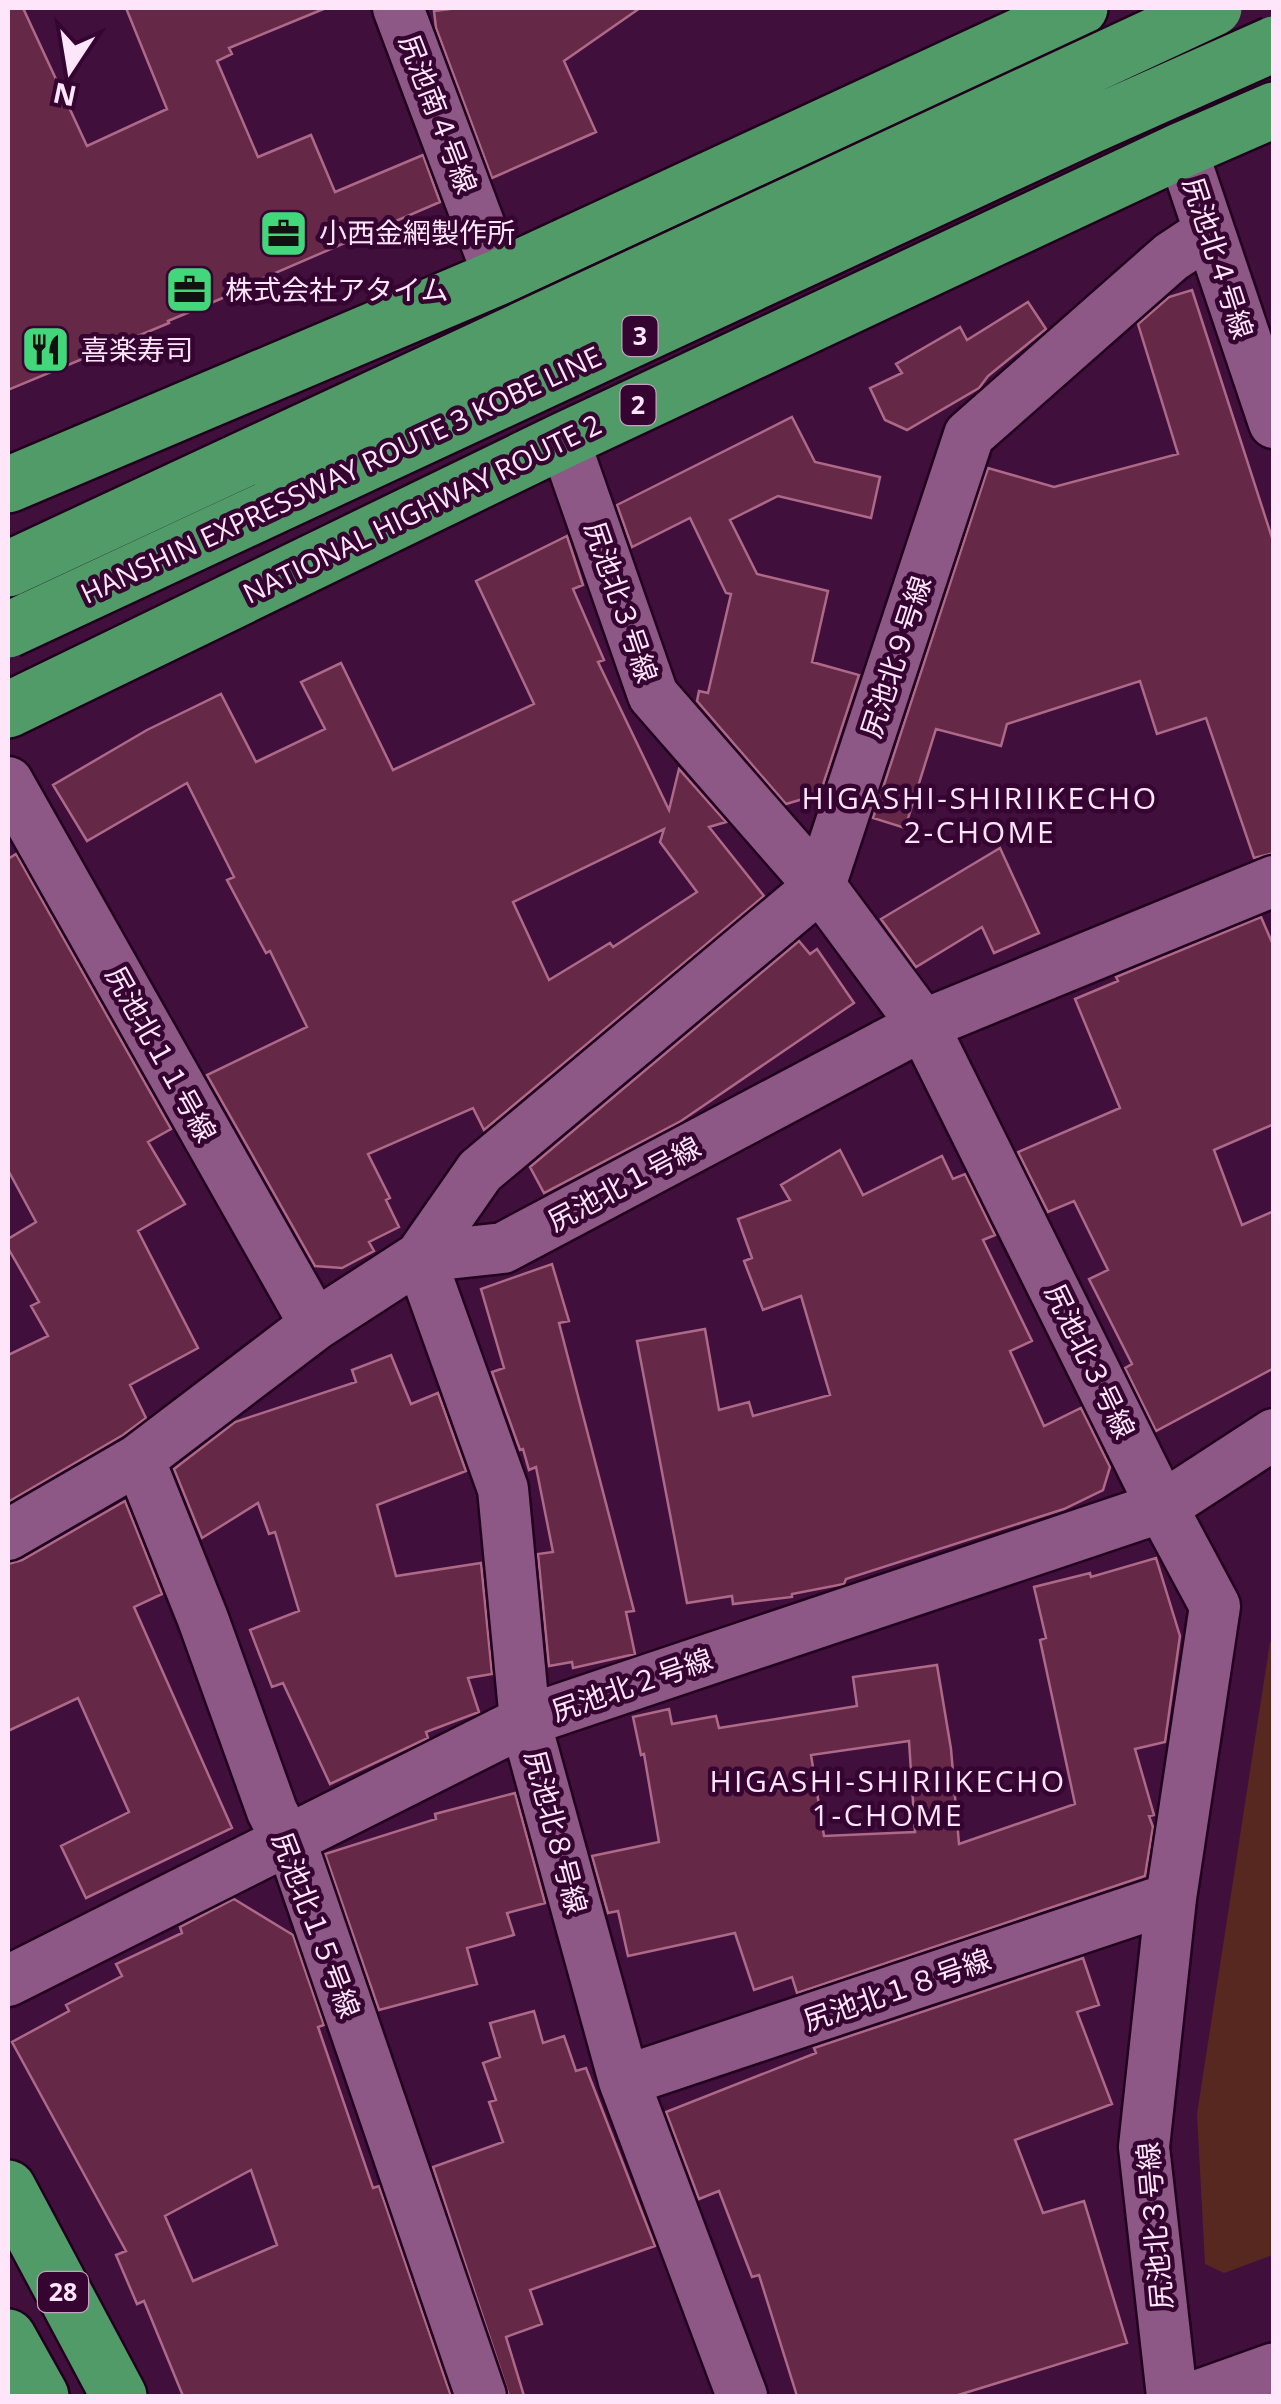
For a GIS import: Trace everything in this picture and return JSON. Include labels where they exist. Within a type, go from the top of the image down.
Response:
[{"type":"highway","points":[[8,485],[499,277],[1080,8]]},
{"type":"highway","name":"HANSHIN EXPRESSWAY ROUTE 3 KOBE LINE","points":[[8,569],[1214,8]]},
{"type":"highway","name":"HANSHIN EXPRESSWAY ROUTE 3 KOBE LINE","points":[[8,630],[1274,44]]},
{"type":"highway","name":"NATIONAL HIGHWAY ROUTE 2","points":[[8,710],[564,440],[1274,110]]},
{"type":"highway","name":"28","points":[[8,2188],[119,2396]]},
{"type":"highway","name":"28","points":[[8,2337],[40,2396]]},
{"type":"street","name":"尻池南４号線","points":[[398,8],[499,277]]},
{"type":"street","points":[[1170,8],[1182,150]]},
{"type":"street","name":"尻池北４号線","points":[[1182,150],[1274,423]]},
{"type":"street","name":"尻池北９号線","points":[[820,886],[969,435],[1171,257],[1209,232]]},
{"type":"street","name":"尻池北３号線","points":[[564,440],[653,695],[820,886],[922,1025],[1215,1606],[1171,1898],[1144,2147],[1172,2396]]},
{"type":"street","name":"尻池北１１号線","points":[[8,782],[315,1325]]},
{"type":"street","name":"尻池北１号線","points":[[8,1535],[139,1459],[315,1325],[420,1257],[503,1248],[922,1025],[1274,881]]},
{"type":"street","points":[[420,1257],[480,1171],[820,886]]},
{"type":"street","name":"尻池北８号線","points":[[420,1257],[503,1489],[525,1720],[624,2082],[742,2396]]},
{"type":"street","name":"尻池北２号線","points":[[8,1981],[525,1720],[1162,1507],[1274,1434]]},
{"type":"street","name":"尻池北１５号線","points":[[139,1459],[203,1619],[272,1811],[298,1862],[481,2396]]},
{"type":"street","name":"尻池北１８号線","points":[[624,2082],[1171,1898]]},
{"type":"street","points":[[1204,2396],[1274,2371]]},
{"type":"shaded area","points":[[1273,1641],[1273,2255],[1224,2273],[1205,2264],[1197,2114]]},
{"type":"building","points":[[8,8],[23,8],[87,146],[167,109],[126,8],[326,8],[229,48],[232,54],[217,61],[258,157],[311,135],[335,192],[423,155],[440,202],[8,390]]},
{"type":"building","points":[[640,8],[564,61],[596,132],[492,178],[436,28],[434,11]]},
{"type":"building","points":[[1192,290],[1274,544],[1274,853],[1254,858],[1206,718],[1157,734],[1140,681],[1007,724],[1001,746],[936,729],[905,828],[873,818],[988,468],[1054,487],[1178,454],[1138,324],[1169,297]]},
{"type":"building","points":[[1028,302],[1046,329],[988,376],[979,388],[907,430],[885,420],[870,388],[902,373],[896,364],[960,327],[967,340]]},
{"type":"building","points":[[792,417],[815,462],[880,477],[871,518],[778,496],[730,520],[757,574],[828,591],[812,662],[859,675],[820,794],[786,804],[697,701],[699,691],[708,693],[731,594],[726,593],[690,518],[632,547],[617,505]]},
{"type":"building","points":[[567,536],[583,585],[573,589],[604,660],[598,662],[669,810],[679,769],[726,822],[709,827],[764,896],[484,1130],[473,1108],[368,1154],[390,1198],[386,1200],[399,1227],[369,1242],[374,1251],[342,1268],[315,1266],[207,1075],[307,1027],[270,951],[266,953],[227,880],[234,877],[187,783],[87,841],[53,785],[147,730],[221,694],[256,762],[325,729],[301,682],[341,663],[393,770],[534,704],[476,581]],"holes":[[[664,829],[660,842],[697,892],[613,947],[610,943],[549,980],[513,902]]]},
{"type":"building","points":[[1000,848],[1039,933],[994,953],[982,927],[916,967],[881,919]]},
{"type":"building","points":[[16,854],[171,1129],[148,1142],[185,1204],[138,1231],[198,1348],[130,1385],[146,1418],[8,1502],[8,1355],[48,1336],[31,1306],[39,1302],[8,1248],[8,1239],[36,1222],[8,1170],[8,859]]},
{"type":"building","points":[[1261,917],[1274,947],[1274,1124],[1214,1150],[1242,1225],[1274,1211],[1274,1368],[1156,1431],[1125,1368],[1132,1364],[1089,1279],[1108,1270],[1074,1201],[1048,1212],[1018,1152],[1120,1108],[1075,999],[1118,981],[1116,977]]},
{"type":"building","points":[[799,941],[810,954],[817,949],[854,1003],[681,1121],[544,1193],[530,1167]]},
{"type":"building","points":[[840,1150],[863,1195],[942,1156],[953,1179],[965,1174],[995,1235],[983,1240],[1032,1341],[1010,1351],[1044,1426],[1081,1408],[1110,1467],[1103,1490],[1064,1509],[846,1579],[844,1584],[792,1597],[733,1604],[732,1596],[687,1603],[637,1341],[705,1329],[719,1410],[749,1402],[753,1416],[830,1395],[801,1296],[763,1310],[744,1261],[752,1258],[738,1219],[790,1200],[781,1185]]},
{"type":"building","points":[[552,1264],[569,1321],[559,1323],[634,1611],[626,1612],[635,1654],[573,1668],[572,1662],[549,1666],[538,1554],[553,1552],[536,1467],[529,1470],[492,1372],[504,1368],[481,1289]]},
{"type":"building","points":[[391,1355],[411,1404],[438,1393],[466,1471],[377,1505],[396,1576],[481,1563],[492,1674],[468,1678],[479,1712],[426,1732],[428,1738],[330,1784],[283,1683],[272,1687],[250,1630],[299,1611],[275,1532],[269,1534],[258,1503],[202,1538],[174,1469],[235,1422],[356,1382],[352,1370]]},
{"type":"building","points":[[125,1501],[162,1594],[134,1607],[232,1828],[86,1898],[61,1846],[129,1812],[78,1698],[8,1731],[8,1564],[22,1560]]},
{"type":"building","points":[[1156,1558],[1180,1636],[1165,1742],[1135,1749],[1154,1815],[1149,1816],[1153,1827],[1145,1876],[797,1993],[792,1977],[754,1990],[735,1933],[628,1956],[618,1911],[608,1913],[592,1856],[659,1842],[644,1754],[641,1755],[633,1717],[669,1709],[672,1724],[716,1716],[719,1728],[857,1706],[853,1677],[937,1665],[951,1749],[959,1844],[1075,1804],[1040,1640],[1046,1638],[1034,1587],[1090,1573],[1091,1577]],"holes":[[[909,1741],[915,1832],[824,1836],[811,1755]]]},
{"type":"building","points":[[515,1793],[545,1903],[507,1913],[514,1935],[467,1948],[477,1984],[379,2010],[325,1854],[436,1819],[435,1814]]},
{"type":"building","points":[[234,1899],[293,1935],[324,2025],[318,2027],[373,2188],[379,2186],[451,2396],[183,2396],[144,2301],[137,2304],[116,2255],[126,2251],[12,2042],[69,2011],[66,2005],[122,1976],[116,1964],[182,1933],[180,1927]],"holes":[[[251,2170],[277,2245],[193,2281],[165,2216]]]},
{"type":"building","points":[[1083,1958],[1099,2005],[1077,2012],[1112,2104],[1015,2140],[1043,2213],[1084,2201],[1127,2343],[955,2396],[797,2396],[759,2275],[752,2277],[719,2191],[699,2199],[666,2112],[816,2053],[814,2048]]},
{"type":"building","points":[[534,2011],[543,2043],[564,2036],[576,2071],[586,2068],[655,2246],[530,2290],[542,2324],[506,2337],[524,2396],[509,2396],[433,2167],[503,2142],[489,2102],[496,2100],[483,2063],[500,2057],[490,2023]]},
{"type":"place","name":"小西金網製作所","points":[[284,233]]},
{"type":"place","name":"株式会社アタイム","points":[[190,290]]},
{"type":"place","name":"喜楽寿司","points":[[46,350]]},
{"type":"district","name":"HIGASHI-SHIRIIKECHO 2-CHOME","points":[[980,816]]},
{"type":"district","name":"HIGASHI-SHIRIIKECHO 1-CHOME","points":[[888,1799]]}]
